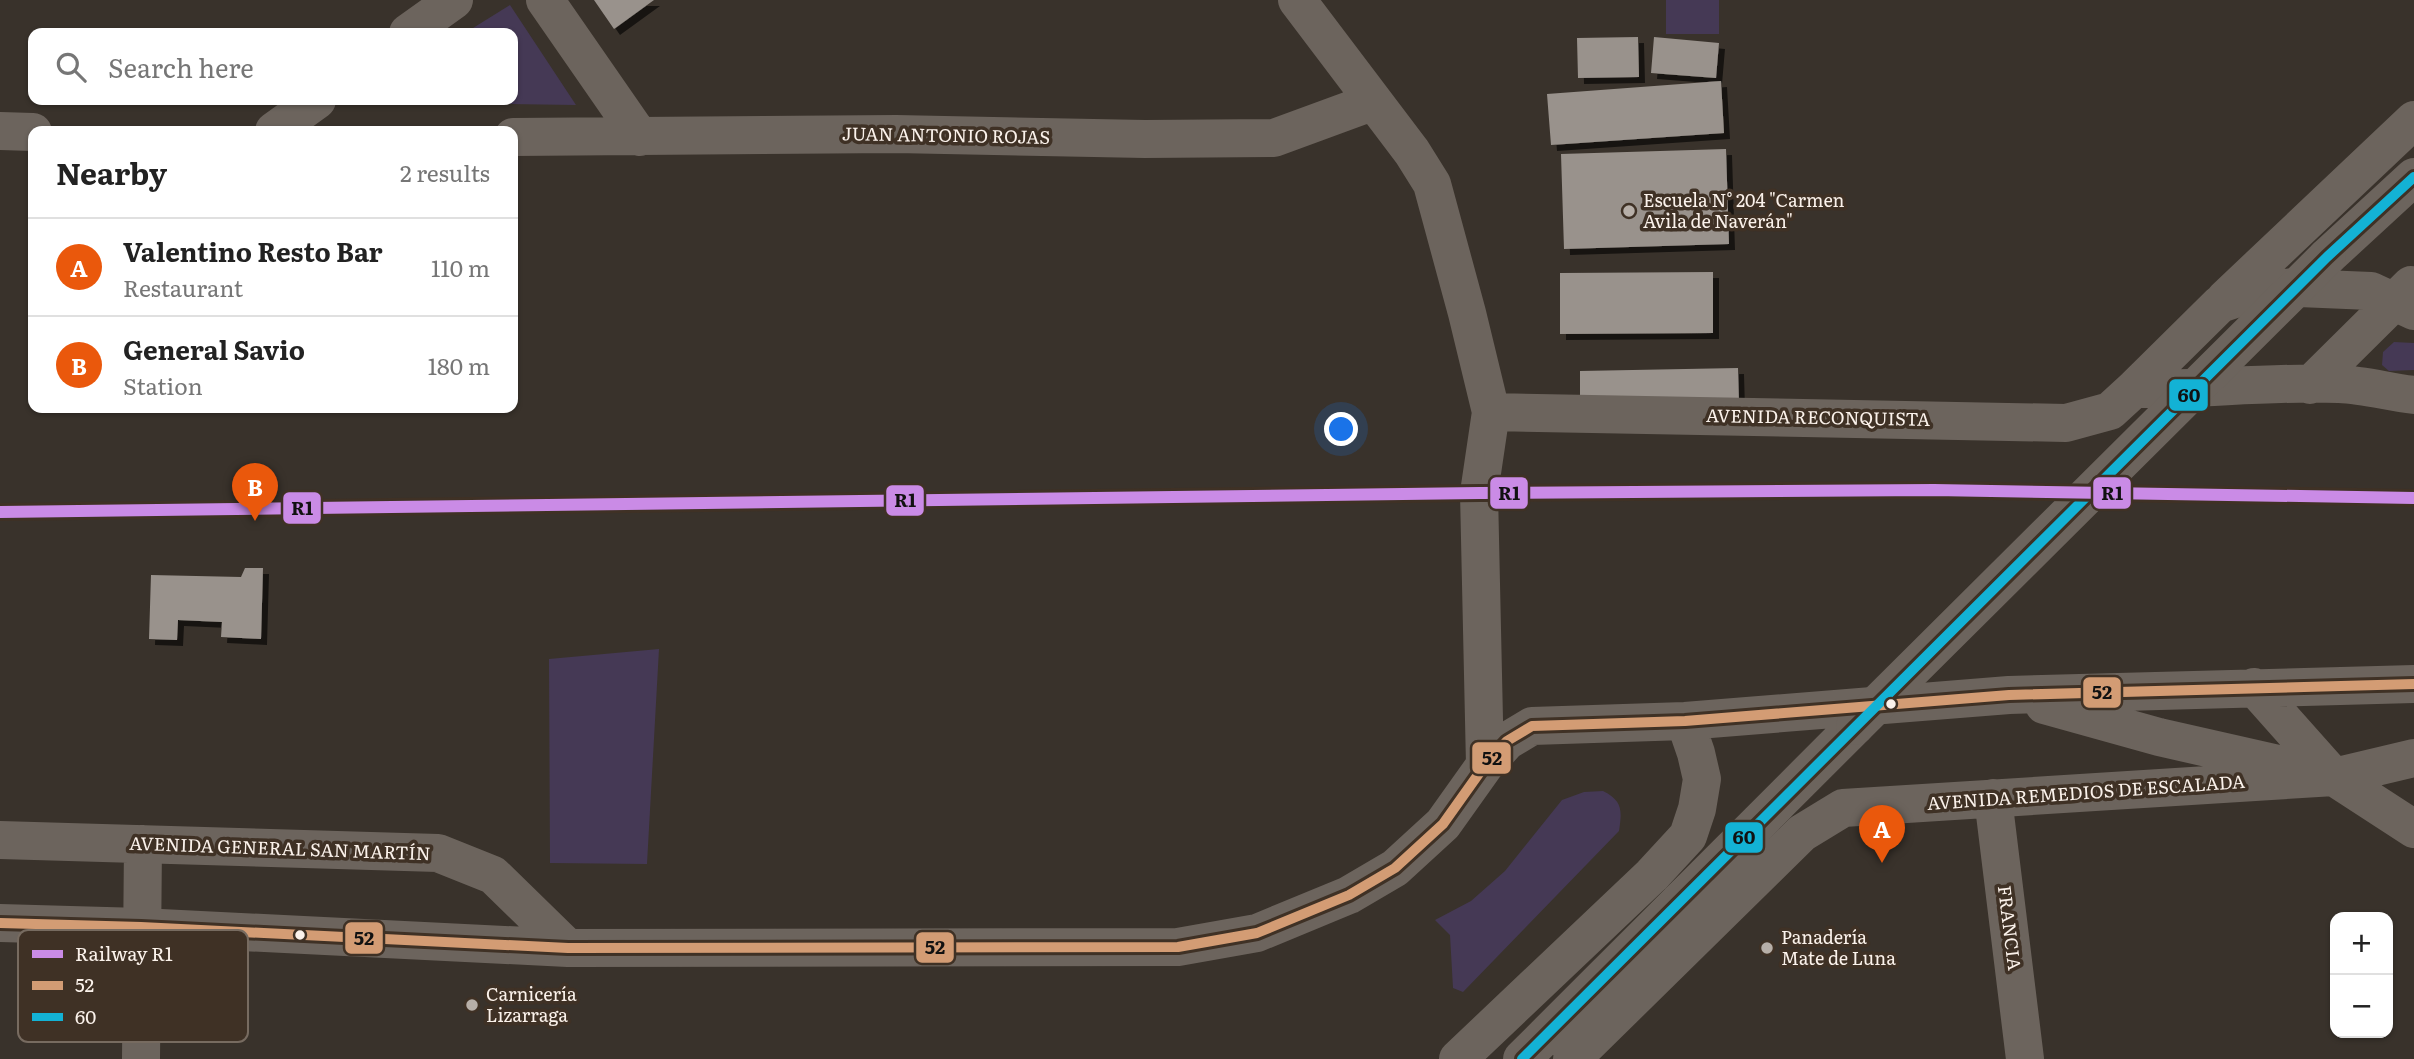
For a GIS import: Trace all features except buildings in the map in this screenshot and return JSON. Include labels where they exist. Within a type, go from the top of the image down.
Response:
[{"type":"street","points":[[415,28],[454,0]]},
{"type":"street","points":[[545,0],[640,137]]},
{"type":"street","points":[[1297,0],[1412,152],[1432,184],[1491,412],[1479,493],[1485,765]]},
{"type":"street","name":"JUAN ANTONIO ROJAS","points":[[518,136],[896,134],[1145,139],[1274,138],[1372,102]]},
{"type":"street","points":[[281,126],[310,105]]},
{"type":"street","name":"AVENIDA RECONQUISTA","points":[[1491,412],[2066,423],[2110,411],[2414,120]]},
{"type":"street","points":[[0,131],[28,132]]},
{"type":"street","points":[[1522,1059],[2327,257],[2414,177]]},
{"type":"street","points":[[2220,304],[2272,288],[2294,287],[2371,291],[2407,298]]},
{"type":"street","points":[[2310,385],[2407,298]]},
{"type":"street","points":[[2134,389],[2341,384],[2414,395]]},
{"type":"street","name":"AVENIDA REMEDIOS DE ESCALADA","points":[[1685,721],[2009,695],[2414,684]]},
{"type":"street","points":[[2254,687],[2334,777],[2414,829]]},
{"type":"street","name":"AVENIDA REMEDIOS DE ESCALADA","points":[[2009,695],[2159,737],[2334,777]]},
{"type":"street","points":[[248,932],[568,948],[1178,947],[1257,933],[1349,895],[1395,869],[1443,824],[1485,765],[1507,741],[1532,726],[1685,721],[1702,779],[1697,809],[1688,836],[1652,875],[1458,1059]]},
{"type":"street","name":"AVENIDA REMEDIOS DE ESCALADA","points":[[1572,1059],[1802,832],[1843,808],[2334,777],[2414,758]]},
{"type":"street","name":"FRANCIA","points":[[1993,798],[2025,1059]]},
{"type":"street","name":"AVENIDA GENERAL SAN MARTÍN","points":[[0,840],[438,853],[493,875],[568,948]]},
{"type":"street","points":[[141,927],[143,844]]},
{"type":"street","points":[[0,923],[202,930]]},
{"type":"shaded area","points":[[1666,0],[1719,0],[1719,34],[1666,34]]},
{"type":"shaded area","points":[[510,5],[576,105],[518,104],[518,28],[473,28]]},
{"type":"shaded area","points":[[2394,342],[2414,343],[2414,370],[2389,371],[2382,365],[2383,352]]},
{"type":"shaded area","points":[[659,649],[647,864],[550,863],[549,659]]},
{"type":"shaded area","points":[[1603,791],[1620,807],[1619,831],[1463,992],[1453,988],[1450,935],[1435,920],[1471,901],[1505,871],[1562,800],[1584,792]]},
{"type":"rail line","name":"R1","points":[[0,512],[1479,493],[1934,490],[2414,498]]},
{"type":"transit line","name":"60","points":[[1522,1059],[2327,257],[2414,177]]},
{"type":"transit line","name":"52","points":[[248,932],[568,948],[1178,947],[1257,933],[1349,895],[1395,868],[1443,824],[1485,765],[1507,741],[1532,726],[1685,721],[2009,695],[2414,684]]},
{"type":"transit line","name":"52","points":[[0,923],[202,930]]},
{"type":"place","name":"Escuela N° 204 \"Carmen Avila de Naverán\"","points":[[1629,211]]},
{"type":"place","name":"General Savio","points":[[255,521]]},
{"type":"place","name":"Valentino Resto Bar","points":[[1882,863]]},
{"type":"place","name":"Panadería Mate de Luna","points":[[1767,948]]},
{"type":"place","name":"Carnicería Lizarraga","points":[[472,1005]]}]
